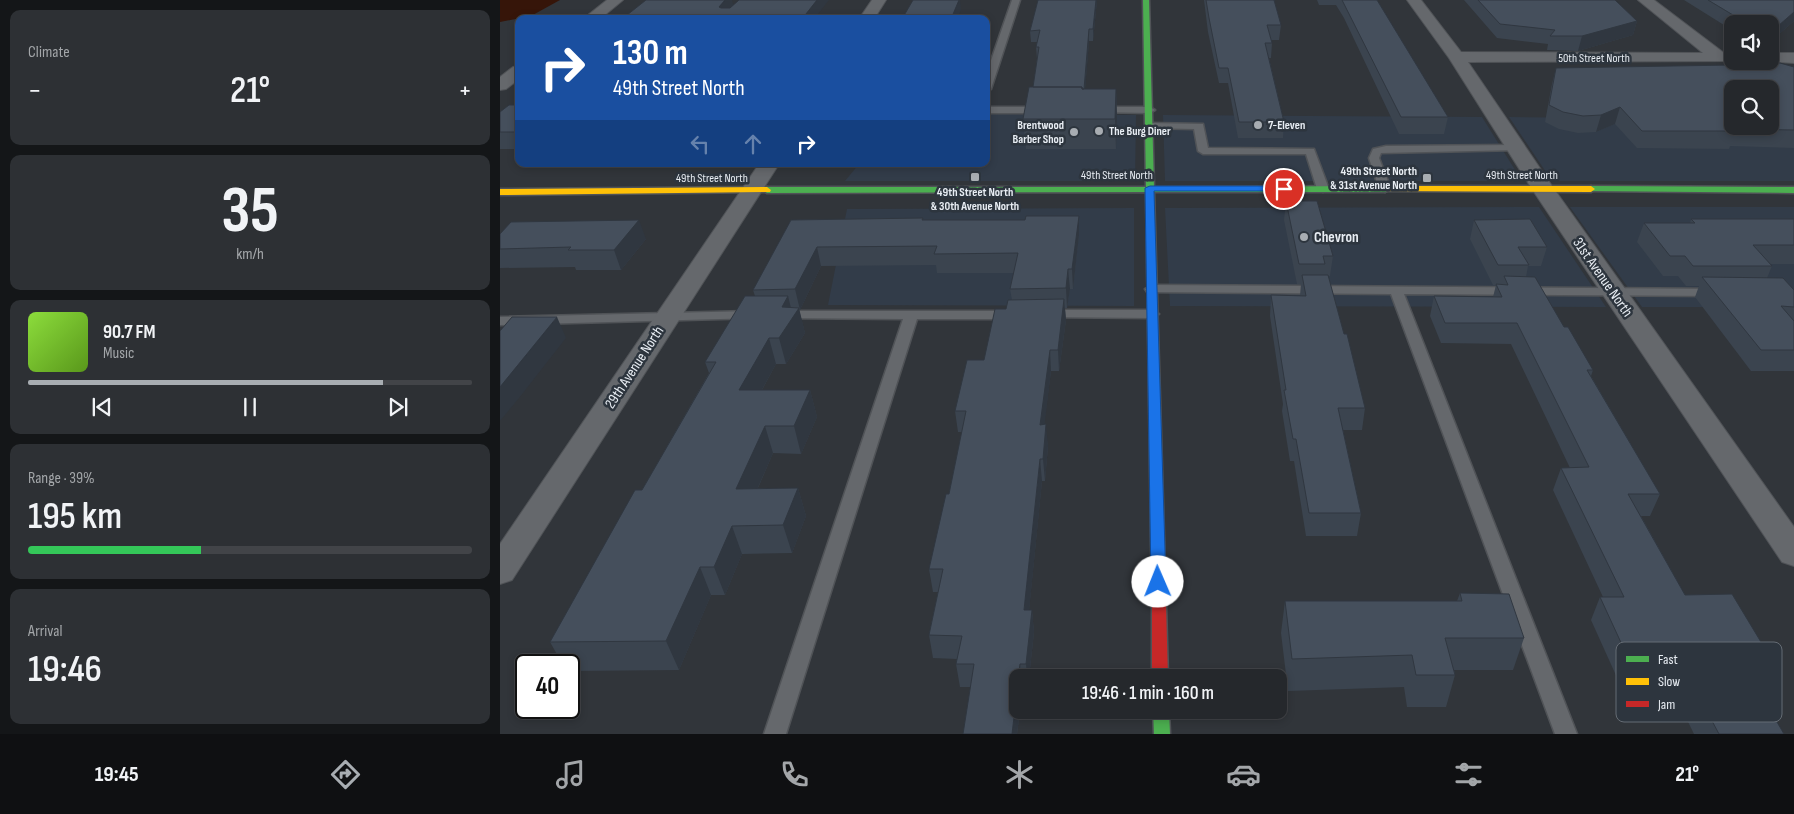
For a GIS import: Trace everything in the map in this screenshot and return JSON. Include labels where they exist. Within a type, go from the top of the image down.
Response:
[{"type":"main road","points":[[1146,0],[1150,110],[1152,314],[1160,669]]},
{"type":"main road","name":"49th Street North","points":[[500,192],[1150,188],[1794,190]]},
{"type":"main road","points":[[1161,719],[1162,734]]},
{"type":"street","points":[[595,15],[616,0]]},
{"type":"street","points":[[869,15],[879,0]]},
{"type":"street","name":"31st Avenue North","points":[[1414,0],[1456,58],[1543,189],[1794,553]]},
{"type":"street","points":[[1644,0],[1724,57]]},
{"type":"street","name":"50th Street North","points":[[1456,58],[1724,58]]},
{"type":"street","points":[[1779,58],[1794,58]]},
{"type":"street","points":[[500,85],[515,74]]},
{"type":"street","name":"29th Avenue North","points":[[500,571],[767,167]]},
{"type":"lane","points":[[990,77],[1016,0]]},
{"type":"lane","points":[[990,110],[1054,110]]},
{"type":"lane","points":[[1092,110],[1150,110]]},
{"type":"lane","points":[[1149,126],[1199,126],[1203,151],[1310,151],[1323,189]]},
{"type":"lane","points":[[1384,189],[1374,158],[1377,151],[1386,149],[1516,148]]},
{"type":"lane","points":[[1152,288],[1727,292]]},
{"type":"lane","points":[[1396,290],[1566,734]]},
{"type":"lane","points":[[500,320],[668,316],[1152,314]]},
{"type":"lane","points":[[775,734],[911,315]]},
{"type":"shaded area","points":[[500,0],[560,0],[533,15],[515,15],[515,19],[500,22]]},
{"type":"shaded area","points":[[990,114],[1136,115],[1135,181],[845,181],[857,167],[990,167]]},
{"type":"shaded area","points":[[1163,115],[1482,117],[1522,181],[1165,181]]},
{"type":"shaded area","points":[[1509,117],[1724,119],[1724,135],[1779,135],[1779,128],[1794,130],[1794,181],[1552,181]]},
{"type":"shaded area","points":[[1539,207],[1606,307],[1170,306],[1165,208]]},
{"type":"shaded area","points":[[1570,207],[1794,207],[1794,307],[1642,307]]},
{"type":"shaded area","points":[[1134,208],[1134,306],[828,305],[847,209]]},
{"type":"building","points":[[646,0],[725,0],[719,7],[730,8],[739,0],[817,0],[805,15],[627,15]]},
{"type":"building","points":[[913,0],[959,0],[953,15],[904,15]]},
{"type":"building","points":[[1038,0],[1096,0],[1093,29],[1089,29],[1084,89],[1082,87],[1033,87],[1039,47],[1036,47],[1040,30],[1030,31]]},
{"type":"building","points":[[1206,0],[1274,0],[1281,25],[1267,25],[1272,43],[1265,43],[1284,122],[1239,122],[1228,68],[1219,68]]},
{"type":"building","points":[[1342,0],[1377,0],[1448,117],[1401,117]]},
{"type":"building","points":[[1478,0],[1615,0],[1637,21],[1582,36],[1550,36],[1555,30],[1500,24]]},
{"type":"building","points":[[1708,0],[1794,0],[1794,12],[1779,25],[1779,15],[1733,15]]},
{"type":"building","points":[[1780,63],[1794,67],[1794,130],[1779,130],[1779,80],[1724,80],[1724,131],[1642,131],[1620,107],[1601,115],[1583,116],[1563,112],[1549,105],[1556,68],[1724,65],[1724,70],[1779,70]]},
{"type":"building","points":[[1029,87],[1116,89],[1115,119],[1023,119]]},
{"type":"building","points":[[509,105],[515,105],[515,132],[500,132],[500,112]]},
{"type":"building","points":[[1286,201],[1317,201],[1333,256],[1323,256],[1325,264],[1299,264]]},
{"type":"building","points":[[1026,216],[1079,216],[1072,269],[1068,269],[1066,288],[1010,289],[1018,253],[934,254],[937,246],[817,247],[795,289],[753,290],[791,220],[923,218],[922,220],[1025,220]]},
{"type":"building","points":[[1530,219],[1547,247],[1518,247],[1529,265],[1498,265],[1474,220]]},
{"type":"building","points":[[1691,219],[1794,219],[1794,245],[1753,245],[1772,266],[1693,266],[1685,256],[1670,256],[1644,223],[1695,223]]},
{"type":"building","points":[[639,220],[614,250],[568,250],[571,247],[500,249],[500,234],[511,222]]},
{"type":"building","points":[[1302,275],[1328,275],[1344,334],[1347,334],[1365,408],[1338,408],[1361,513],[1309,513],[1296,439],[1293,439],[1284,390],[1286,390],[1271,295],[1306,296]]},
{"type":"building","points":[[1504,276],[1535,277],[1564,327],[1568,327],[1593,370],[1587,370],[1660,494],[1628,494],[1685,595],[1732,594],[1761,642],[1621,642],[1600,597],[1624,597],[1561,468],[1589,467],[1517,323],[1445,323],[1434,296],[1502,297],[1496,284],[1508,285]]},
{"type":"building","points":[[1702,277],[1783,278],[1794,290],[1794,307],[1781,306],[1794,321],[1794,350],[1761,350]]},
{"type":"building","points":[[745,296],[788,296],[782,307],[799,308],[779,338],[769,338],[739,390],[810,390],[794,426],[765,426],[736,489],[798,488],[783,525],[732,526],[714,567],[700,567],[666,641],[550,642],[635,490],[642,490],[716,362],[705,362]]},
{"type":"building","points":[[1064,299],[1058,350],[1050,350],[1040,425],[1046,424],[1043,459],[1040,459],[1024,610],[1032,610],[1026,664],[1020,664],[1019,669],[1009,669],[1009,719],[1014,719],[1012,734],[963,734],[974,664],[956,664],[962,636],[929,635],[943,569],[929,569],[946,494],[949,494],[966,411],[955,411],[967,360],[984,360],[995,309],[1006,309],[1008,300]]},
{"type":"building","points":[[512,317],[557,317],[500,387],[500,331]]},
{"type":"building","points":[[1460,593],[1509,594],[1524,638],[1445,638],[1455,675],[1416,675],[1412,655],[1292,659],[1285,601],[1462,601]]},
{"type":"building","points":[[1713,722],[1777,722],[1784,734],[1719,734]]},
{"type":"traffic: fast","points":[[1146,0],[1159,606]]},
{"type":"traffic: fast","points":[[767,190],[1385,189]]},
{"type":"traffic: fast","points":[[1591,189],[1794,190]]},
{"type":"traffic: fast","points":[[1161,719],[1162,734]]},
{"type":"traffic: slow","points":[[1385,189],[1591,189]]},
{"type":"traffic: slow","points":[[500,192],[767,190]]},
{"type":"traffic: jam","points":[[1159,606],[1160,669]]},
{"type":"place","name":"7-Eleven","points":[[1258,125]]},
{"type":"place","name":"The Burg Diner","points":[[1099,131]]},
{"type":"place","name":"Brentwood Barber Shop","points":[[1074,132]]},
{"type":"place","name":"49th Street North & 30th Avenue North","points":[[975,177]]},
{"type":"place","name":"49th Street North & 31st Avenue North","points":[[1427,178]]},
{"type":"place","name":"Chevron","points":[[1304,237]]},
{"type":"route","points":[[1158,582],[1150,188],[1284,189]]}]
